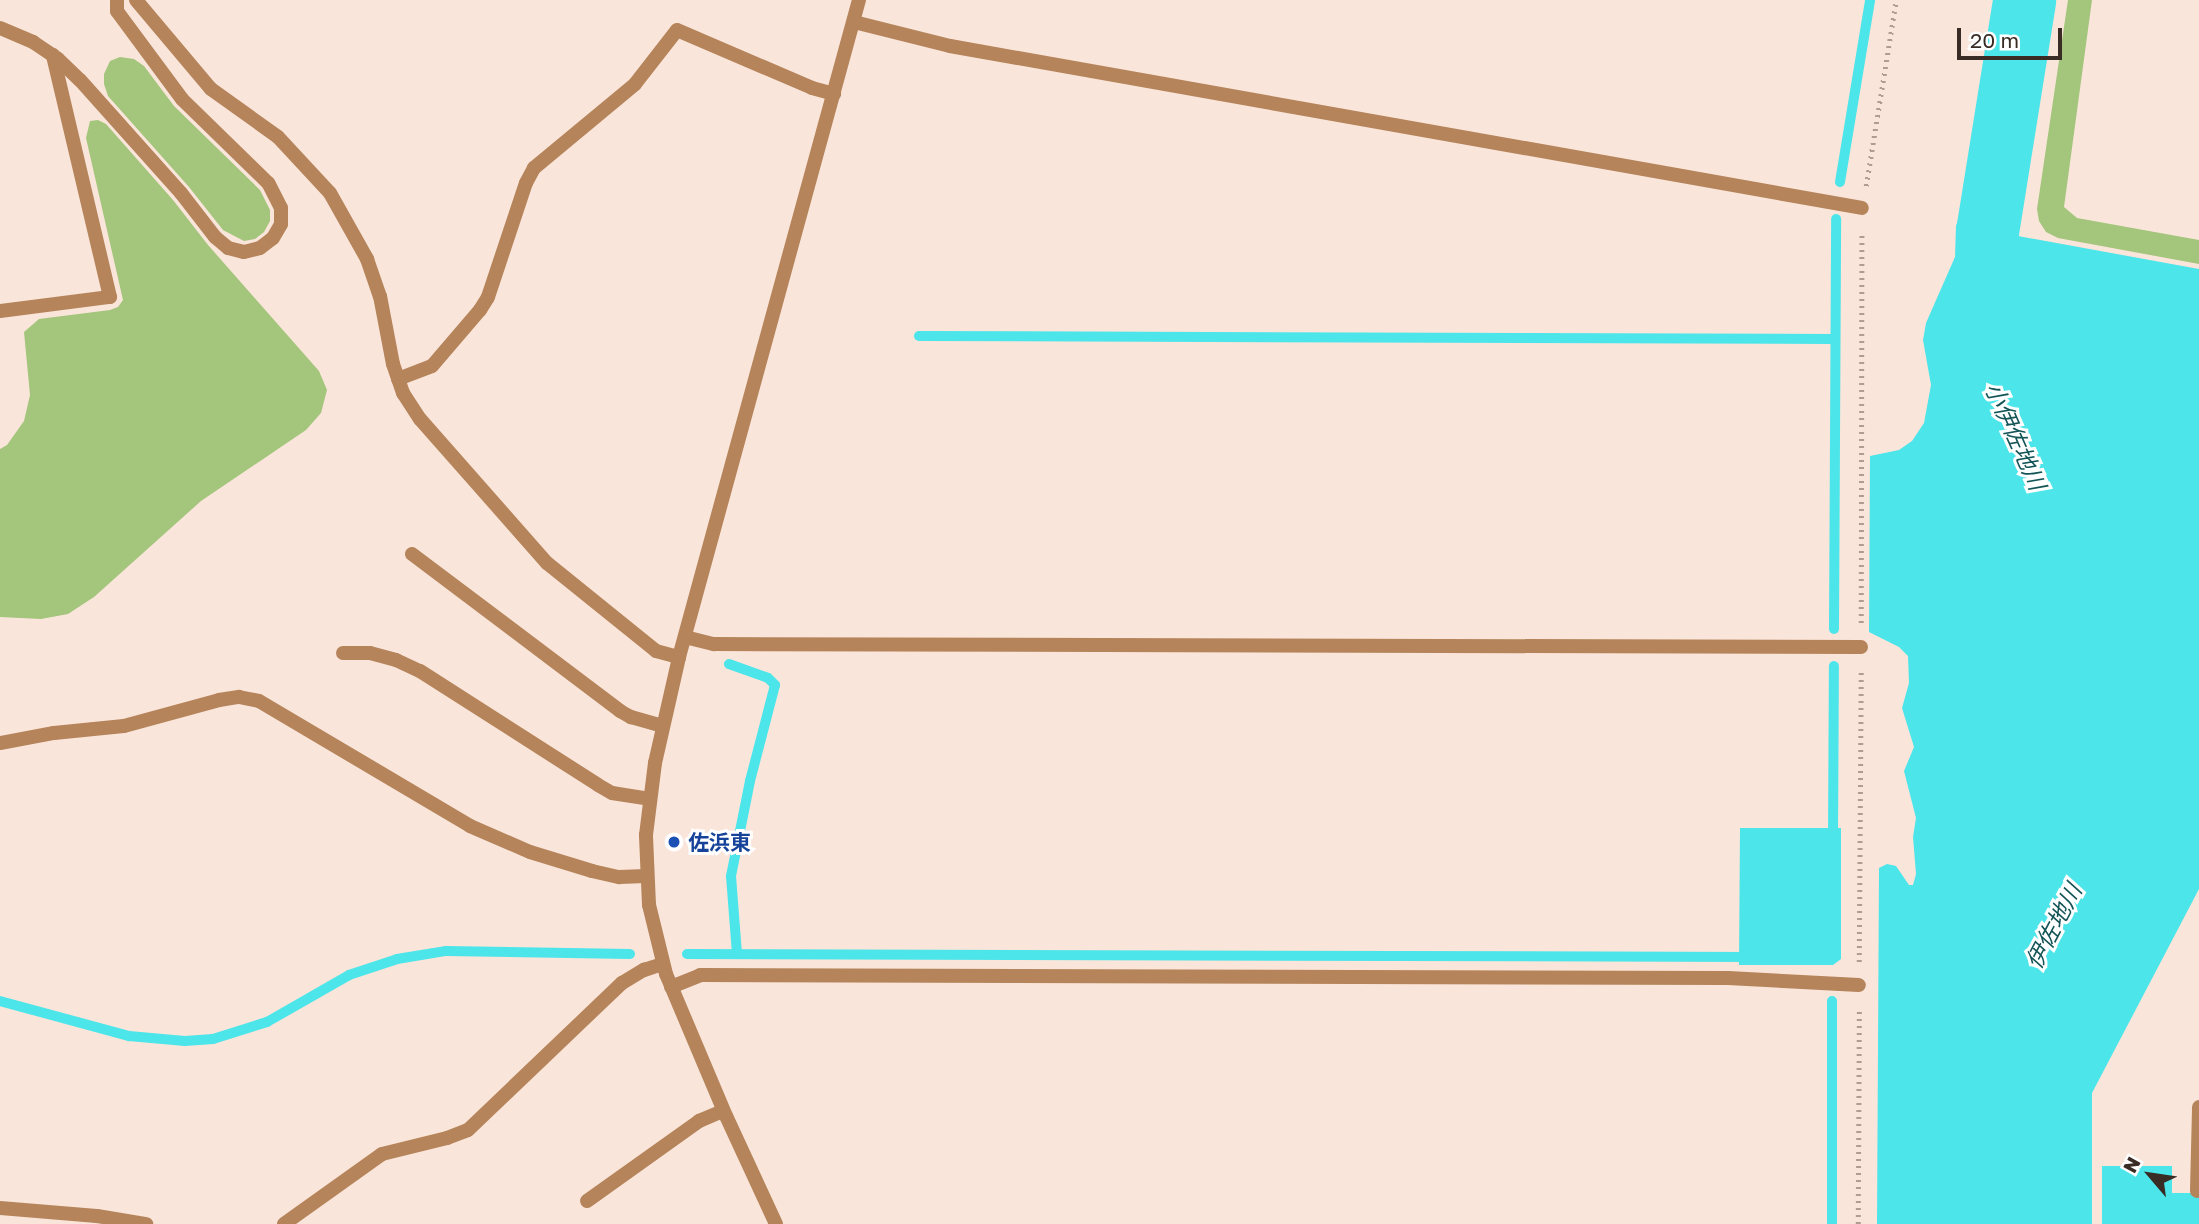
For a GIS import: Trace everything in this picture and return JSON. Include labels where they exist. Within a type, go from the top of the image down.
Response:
[{"type":"street","points":[[0,28],[33,42],[53,55],[106,108],[181,193],[215,237],[228,248],[244,252],[260,248],[273,238],[281,224],[281,208],[268,183],[182,99],[117,11],[117,0]]},
{"type":"street","points":[[136,0],[211,89],[278,136],[330,192],[367,259],[380,296],[398,379],[420,419],[547,563],[656,651],[679,657]]},
{"type":"street","points":[[776,1224],[723,1111],[662,964],[651,917],[646,876],[650,799],[679,657],[859,0]]},
{"type":"street","points":[[854,22],[950,46],[1862,208]]},
{"type":"street","points":[[398,379],[432,366],[480,310],[488,297],[526,183],[534,168],[635,84],[677,30],[812,88],[834,94]]},
{"type":"street","points":[[0,312],[110,297],[53,55]]},
{"type":"street","points":[[412,554],[620,711],[631,718],[663,726]]},
{"type":"street","points":[[685,636],[728,645],[1861,647]]},
{"type":"street","points":[[343,653],[370,653],[396,660],[420,671],[612,793],[650,799]]},
{"type":"street","points":[[0,743],[54,733],[124,726],[219,700],[239,697],[259,701],[470,826],[530,852],[592,871],[619,877],[646,876]]},
{"type":"street","points":[[284,1224],[382,1154],[447,1138],[468,1129],[622,983],[644,970],[662,964]]},
{"type":"street","points":[[671,987],[700,975],[1728,978],[1859,985]]},
{"type":"street","points":[[2197,1191],[2199,1107]]},
{"type":"street","points":[[587,1201],[699,1121],[723,1111]]},
{"type":"street","points":[[0,1208],[97,1216],[146,1224]]},
{"type":"path","points":[[1858,1224],[1862,208],[1896,0]]},
{"type":"green space","points":[[2068,0],[2092,0],[2064,207],[2077,218],[2199,240],[2199,264],[2058,238],[2046,232],[2039,221],[2037,209]]},
{"type":"green space","points":[[120,57],[134,59],[144,66],[174,106],[260,190],[270,210],[270,221],[264,232],[255,239],[244,241],[223,230],[189,187],[108,96],[104,74],[110,61]]},
{"type":"green space","points":[[98,120],[106,124],[173,200],[208,245],[319,371],[327,390],[321,413],[306,430],[201,501],[94,597],[68,614],[41,619],[0,617],[0,449],[7,445],[24,421],[30,395],[24,332],[39,319],[110,310],[118,307],[123,300],[86,138],[90,121]]},
{"type":"water","name":"伊佐地川","points":[[2000,147],[2015,183],[2018,236],[2199,269],[2199,889],[2092,1093],[2092,1166],[2172,1166],[2172,1193],[2199,1193],[2199,1224],[1877,1224],[1879,868],[1887,864],[1896,866],[1909,885],[1913,885],[1916,874],[1913,837],[1916,818],[1904,771],[1914,747],[1902,708],[1909,683],[1908,656],[1899,647],[1869,632],[1870,456],[1899,450],[1912,441],[1924,423],[1931,385],[1923,340],[1926,323],[1955,257],[1956,226],[1963,206]]},
{"type":"water","points":[[1740,828],[1841,828],[1841,959],[1833,965],[1739,965]]},
{"type":"pier","points":[[2092,1166],[2102,1166],[2102,1224],[2092,1224]]},
{"type":"waterway","points":[[1840,182],[1870,0]]},
{"type":"waterway","name":"小伊佐地川","points":[[1987,232],[2024,0]]},
{"type":"waterway","points":[[1834,629],[1836,219]]},
{"type":"waterway","points":[[919,336],[1835,339]]},
{"type":"waterway","points":[[729,664],[768,678],[775,685],[750,781],[731,876],[737,954]]},
{"type":"waterway","points":[[1833,841],[1834,666]]},
{"type":"waterway","points":[[0,1001],[129,1036],[185,1041],[213,1039],[267,1022],[349,975],[397,959],[446,951],[630,954]]},
{"type":"waterway","points":[[687,954],[1753,957]]},
{"type":"waterway","points":[[1832,1001],[1832,1224]]},
{"type":"place","name":"佐浜東","points":[[674,842]]}]
